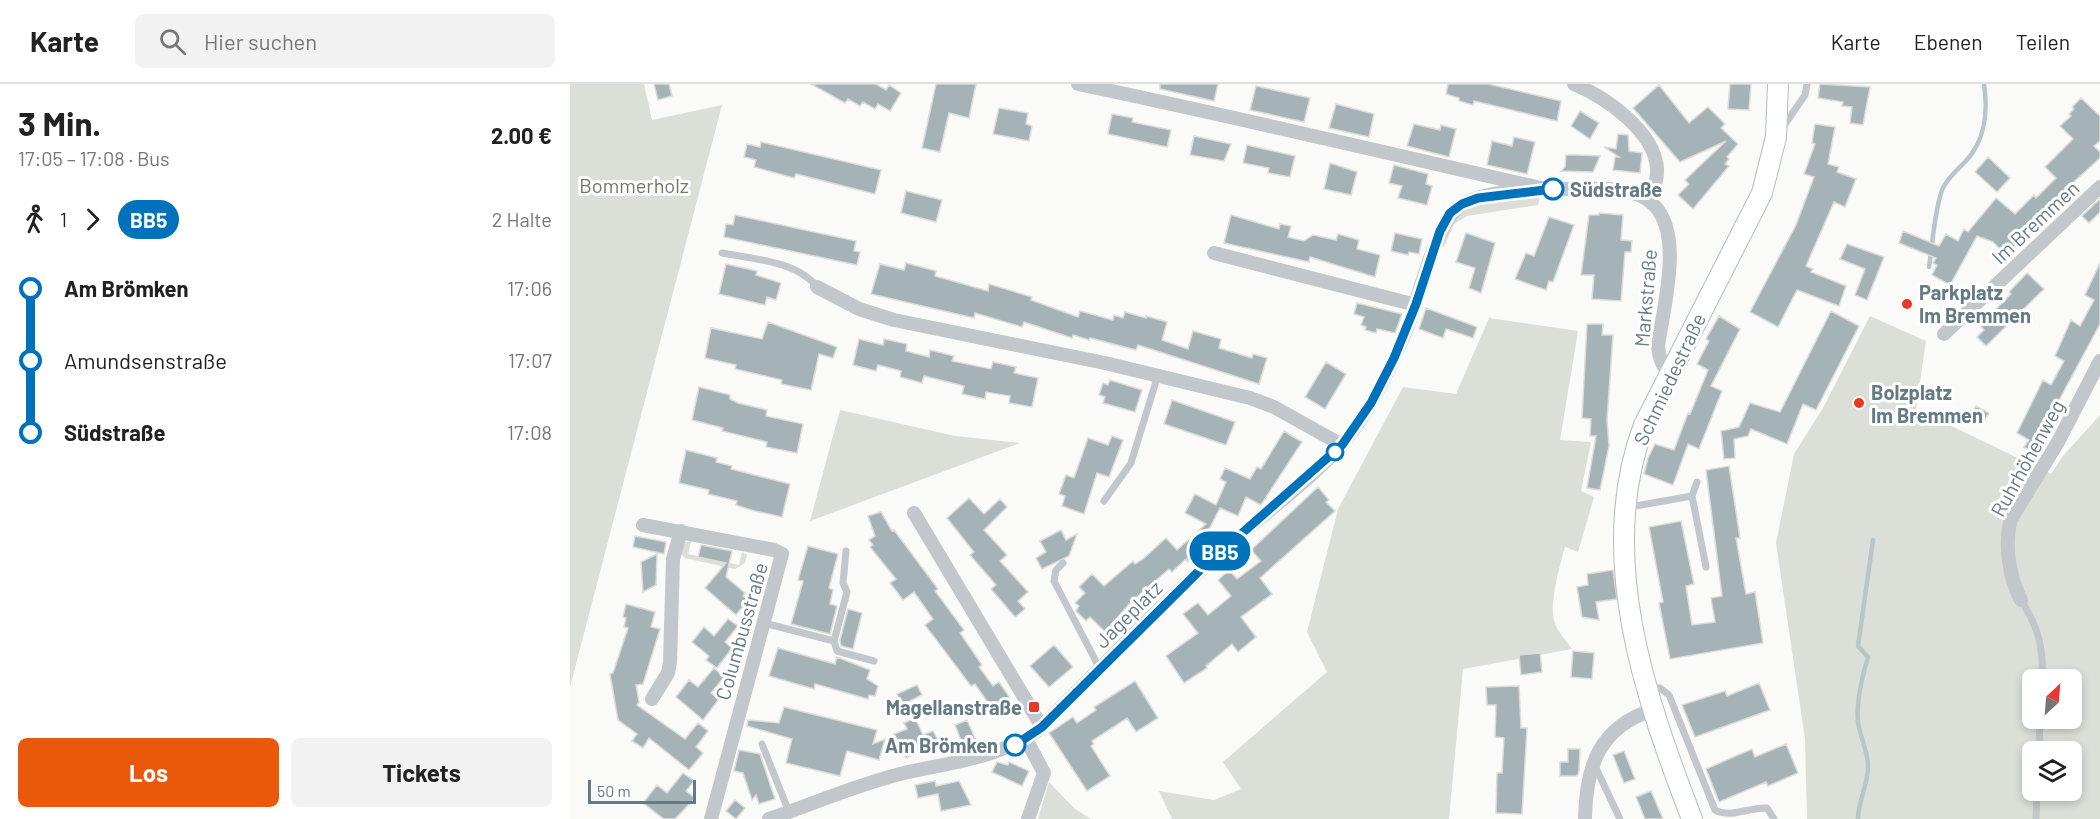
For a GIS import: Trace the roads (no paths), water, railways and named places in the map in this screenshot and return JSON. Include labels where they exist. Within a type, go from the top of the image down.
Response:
[{"type":"main road","name":"Schmiedestraße","points":[[1692,819],[1653,711],[1631,616],[1625,569],[1624,508],[1635,450],[1670,372],[1756,207],[1772,161],[1776,136],[1778,84]]},
{"type":"street","points":[[1078,84],[1544,188],[1632,191],[1650,201],[1658,168],[1646,140],[1615,107],[1574,84]]},
{"type":"street","name":"Im Bremmen","points":[[1944,334],[2100,187]]},
{"type":"street","name":"Jageplatz","points":[[769,819],[903,773],[956,764],[1026,739],[1042,727],[1198,572],[1342,445],[1382,382],[1416,304],[1440,231],[1455,209],[1478,198],[1544,188]]},
{"type":"street","name":"Markstraße","points":[[1650,201],[1666,224],[1670,261],[1658,346],[1664,368],[1670,372]]},
{"type":"street","points":[[1214,253],[1416,304]]},
{"type":"street","points":[[817,288],[859,309],[894,320],[1158,375],[1263,402],[1342,445]]},
{"type":"street","name":"Ruhrhöhenweg","points":[[2021,600],[2013,585],[2009,556],[2007,532],[2011,519],[2058,442],[2100,361]]},
{"type":"street","points":[[914,513],[1042,727]]},
{"type":"street","name":"Columbusstraße","points":[[643,525],[774,550],[782,554],[711,819]]},
{"type":"street","points":[[652,699],[668,673],[670,662],[674,559],[681,531]]},
{"type":"street","points":[[1586,819],[1586,787],[1593,761],[1605,743],[1622,727],[1640,714],[1653,711]]},
{"type":"street","points":[[1026,739],[1044,773],[1028,819]]},
{"type":"lane","points":[[1776,136],[1805,95],[1807,84]]},
{"type":"lane","points":[[722,253],[807,274],[817,288]]},
{"type":"lane","points":[[1104,501],[1131,463],[1158,375]]},
{"type":"lane","points":[[1697,482],[1692,496],[1706,567]]},
{"type":"lane","points":[[1624,508],[1692,496]]},
{"type":"lane","points":[[846,551],[843,583],[847,592],[834,641],[837,651],[874,661]]},
{"type":"lane","points":[[1063,563],[1056,570],[1054,580],[1100,669]]},
{"type":"lane","name":"Ruhrhöhenweg","points":[[2021,600],[2034,620],[2042,643],[2042,669]]},
{"type":"lane","points":[[764,623],[834,641]]},
{"type":"lane","points":[[1647,686],[1660,688],[1670,695],[1714,810],[1720,815],[1733,818],[1760,808],[1767,808],[1774,819]]},
{"type":"lane","points":[[762,744],[789,812]]},
{"type":"lane","points":[[1593,761],[1620,819]]},
{"type":"lane","points":[[2036,819],[2037,801]]},
{"type":"waterway","points":[[1929,267],[1935,218],[1942,190],[1949,178],[1972,153],[1981,135],[1986,105],[1984,84]]},
{"type":"waterway","points":[[1858,819],[1868,764],[1858,714],[1860,689],[1868,657],[1858,646],[1873,540]]},
{"type":"place","name":"Südstraße","points":[[1553,189]]},
{"type":"place","name":"Parkplatz Im Bremmen","points":[[1907,304]]},
{"type":"place","name":"Bolzplatz Im Bremmen","points":[[1859,403]]},
{"type":"place","name":"Magellanstraße","points":[[1034,707]]},
{"type":"place","name":"Am Brömken","points":[[1015,745]]},
{"type":"park label","name":"Bommerholz","points":[[634,185]]}]
